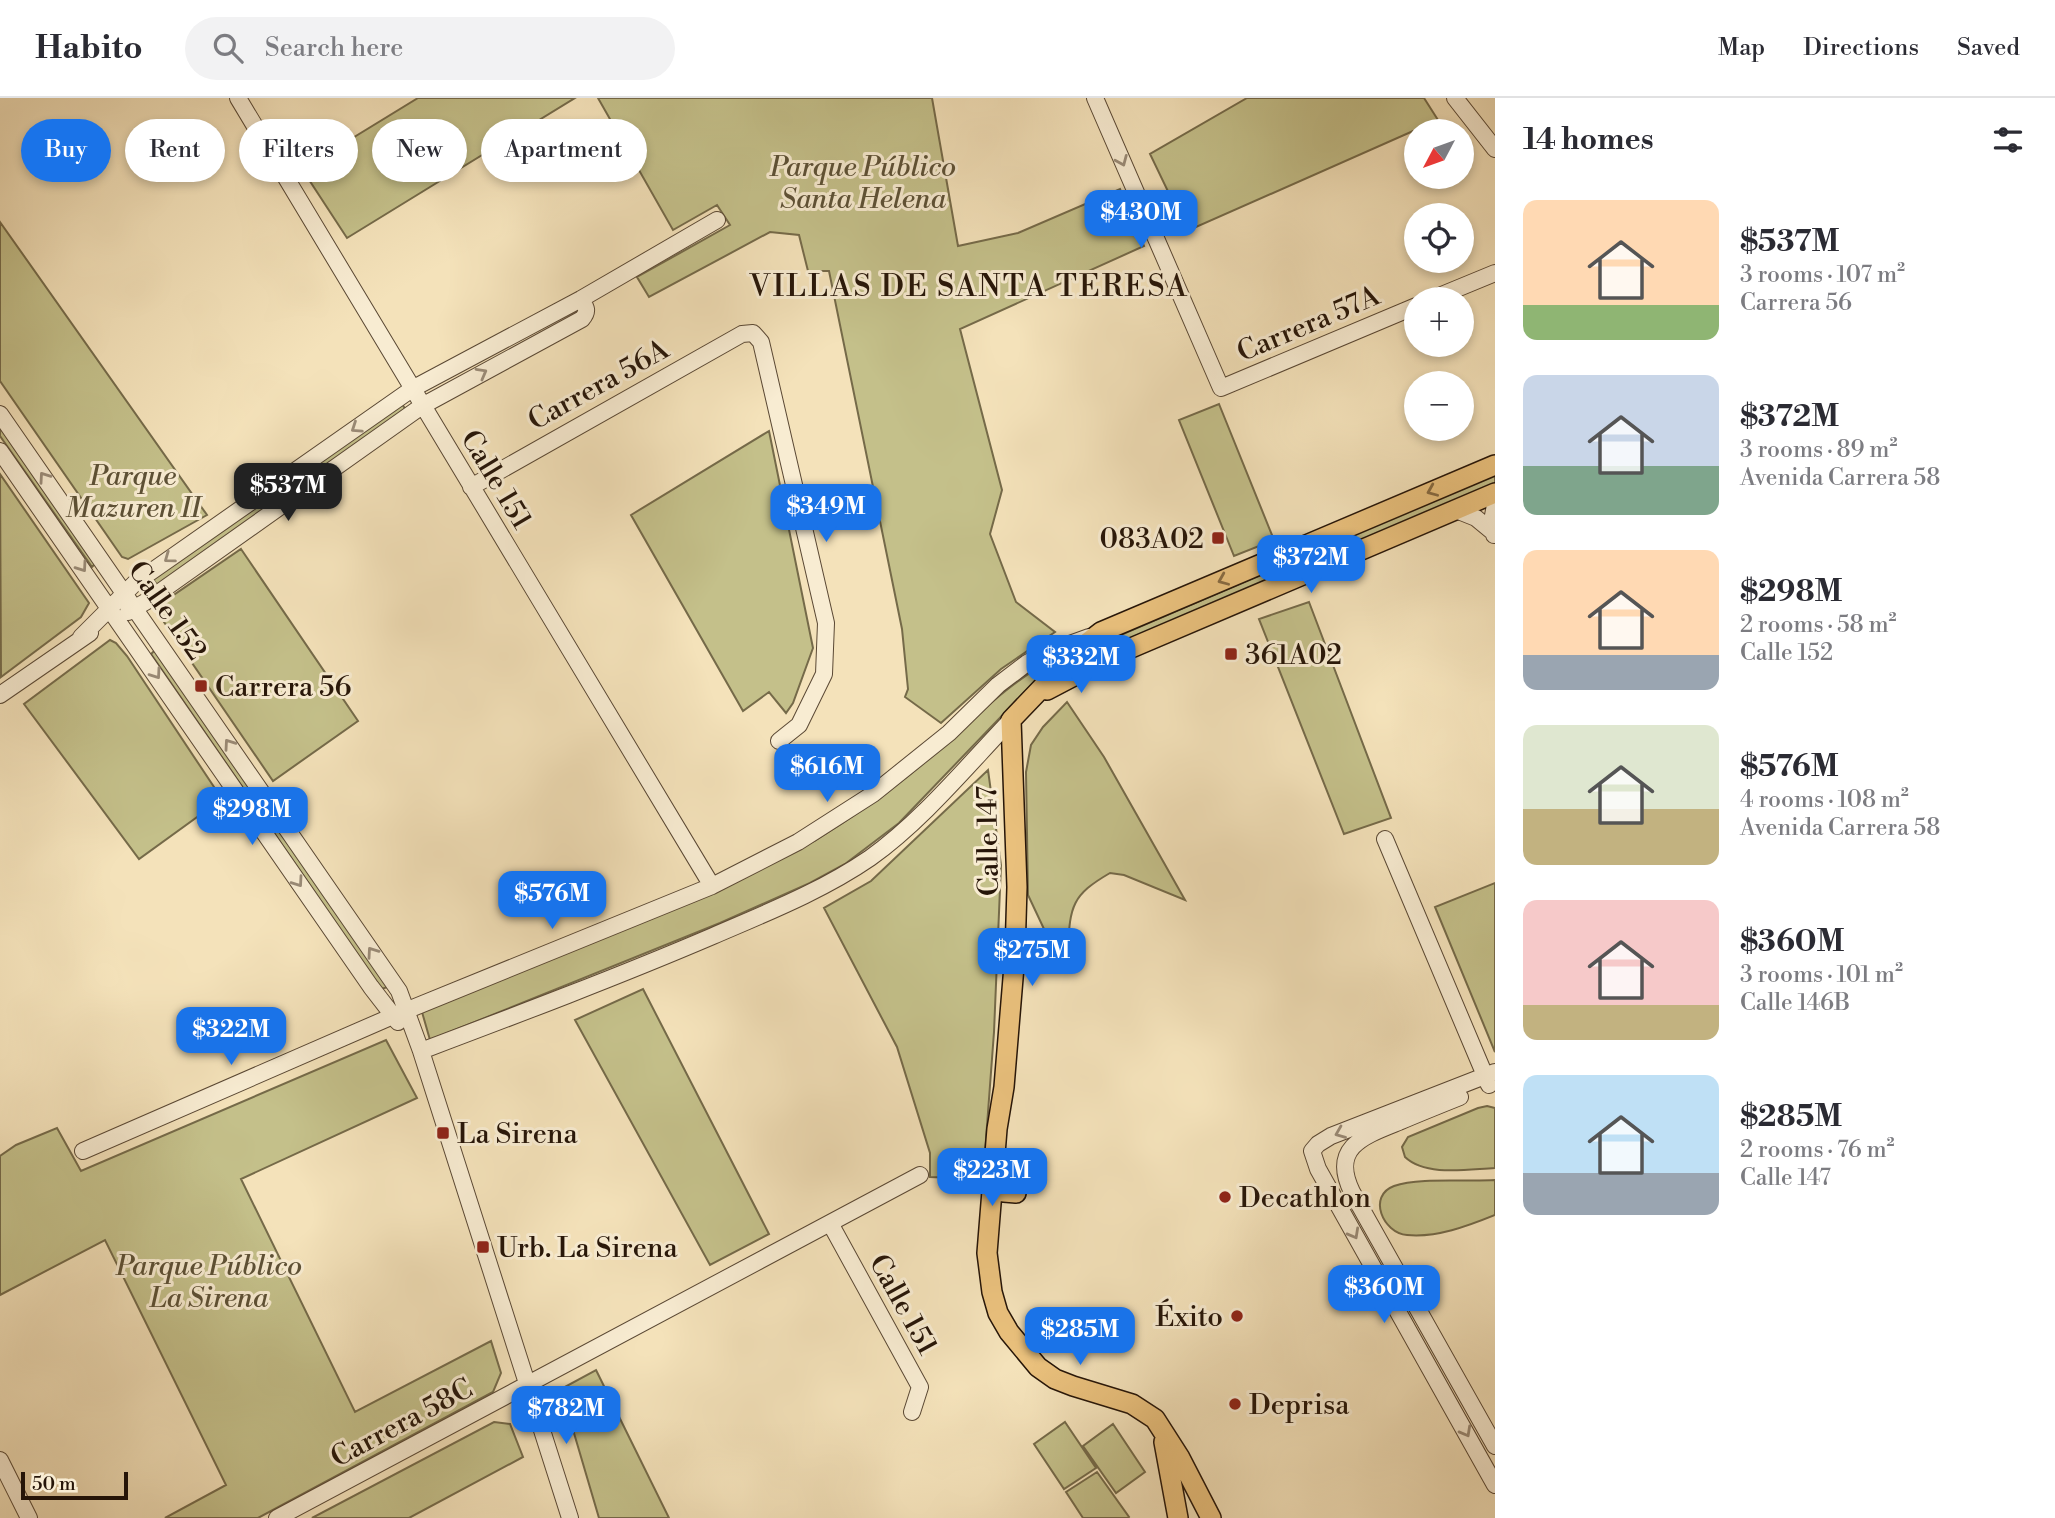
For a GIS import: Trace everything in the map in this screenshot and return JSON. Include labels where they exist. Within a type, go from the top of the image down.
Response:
[{"type":"main road","points":[[1011,720],[1079,649],[1101,632],[1495,465]]},
{"type":"main road","points":[[1034,697],[1110,657],[1495,493]]},
{"type":"main road","name":"Calle 147","points":[[1011,720],[1017,887],[1004,1087],[997,1129],[1004,1188],[987,1254],[992,1292],[998,1313],[1009,1332],[1038,1367],[1055,1379],[1132,1404],[1147,1413],[1161,1427],[1210,1518]]},
{"type":"main road","points":[[1161,1427],[1178,1518]]},
{"type":"street","name":"Carrera 57A","points":[[1095,98],[1221,388],[1404,311]]},
{"type":"street","points":[[1455,98],[1495,149]]},
{"type":"street","name":"Calle 151","points":[[240,99],[712,886]]},
{"type":"street","points":[[0,695],[114,612],[125,593],[135,583],[412,389],[581,299],[717,220]]},
{"type":"street","points":[[1461,287],[1495,273]]},
{"type":"street","points":[[114,612],[135,608],[422,406],[582,319],[587,307],[581,299]]},
{"type":"street","name":"Carrera 56A","points":[[471,487],[742,334],[753,333],[761,342],[826,623],[824,674],[799,725],[779,741]]},
{"type":"street","name":"Calle 152","points":[[0,414],[399,991],[400,1013]]},
{"type":"street","name":"Calle 152","points":[[0,451],[268,838],[400,1013],[421,1051],[569,1518]]},
{"type":"street","points":[[1494,535],[1492,521],[1495,505]]},
{"type":"street","points":[[1456,510],[1476,518],[1494,535]]},
{"type":"street","points":[[83,1152],[400,1013],[712,886],[798,842],[873,794],[949,733],[998,685],[1027,663],[1045,653],[1101,632]]},
{"type":"street","points":[[421,1051],[619,976],[821,887],[855,868],[889,843],[915,819],[1011,720]]},
{"type":"street","points":[[1385,839],[1491,1079]]},
{"type":"street","points":[[1491,1079],[1331,1136],[1312,1151],[1318,1169],[1489,1459],[1495,1485]]},
{"type":"street","points":[[1491,1079],[1364,1136],[1350,1150],[1344,1169],[1352,1192],[1495,1446]]},
{"type":"street","name":"Carrera 58C","points":[[277,1518],[920,1175]]},
{"type":"street","name":"Calle 151","points":[[830,1223],[920,1387],[912,1412]]},
{"type":"street","points":[[0,1460],[29,1518]]},
{"type":"green space","points":[[418,98],[575,98],[541,119],[481,119],[481,156],[467,164],[467,119],[384,119]]},
{"type":"green space","name":"Parque Público Santa Helena","points":[[598,98],[932,98],[958,246],[1018,233],[1120,189],[1144,246],[960,329],[1002,490],[990,534],[1016,602],[1055,632],[1001,669],[941,723],[905,697],[908,689],[902,629],[829,271],[808,271],[799,235],[770,232],[649,297],[637,277],[730,225],[717,205],[673,230],[646,182],[647,119],[610,119]]},
{"type":"green space","points":[[1247,98],[1424,98],[1437,119],[1404,119],[1404,135],[1187,231],[1150,154]]},
{"type":"green space","points":[[372,126],[372,182],[438,182],[347,238],[310,182],[358,182],[358,135]]},
{"type":"green space","name":"Parque Mazuren II","points":[[0,222],[207,515],[128,559],[122,557],[0,381]]},
{"type":"green space","points":[[402,404],[406,410],[158,586],[153,579]]},
{"type":"green space","points":[[1219,404],[1274,540],[1234,556],[1179,420]]},
{"type":"green space","points":[[0,424],[97,562],[92,567],[0,436]]},
{"type":"green space","points":[[769,431],[813,648],[793,703],[786,713],[769,692],[743,711],[631,515]]},
{"type":"green space","name":"Parque Mazuren II","points":[[0,474],[89,603],[81,617],[1,677]]},
{"type":"green space","points":[[1495,474],[1495,485],[1073,670],[1100,645],[1116,637]]},
{"type":"green space","name":"Parque Mazuren II","points":[[241,549],[358,721],[273,781],[164,622],[161,612],[165,601]]},
{"type":"green space","points":[[1309,602],[1391,818],[1344,834],[1259,619]]},
{"type":"green space","points":[[110,640],[127,656],[222,799],[139,859],[24,704]]},
{"type":"green space","points":[[155,650],[388,987],[381,989],[151,654]]},
{"type":"green space","points":[[1061,654],[899,823],[845,864],[810,883],[720,923],[430,1040],[422,1012],[816,840],[898,784],[1000,695]]},
{"type":"green space","points":[[1067,702],[1104,757],[1185,900],[1124,875],[1110,873],[1088,888],[1076,903],[1070,922],[1068,948],[1052,946],[1028,895],[1026,772],[1031,745],[1043,727]]},
{"type":"green space","points":[[988,770],[1001,865],[994,1032],[983,1179],[930,1177],[930,1153],[897,1047],[824,908],[871,881]]},
{"type":"green space","points":[[1495,883],[1495,1052],[1435,907]]},
{"type":"green space","points":[[643,989],[769,1234],[710,1265],[575,1020]]},
{"type":"green space","name":"Parque Público La Sirena","points":[[386,1040],[417,1098],[241,1179],[355,1412],[491,1341],[501,1373],[493,1392],[258,1518],[165,1518],[226,1485],[105,1240],[0,1295],[0,1156],[16,1145],[57,1128],[81,1171]]},
{"type":"green space","points":[[1487,1106],[1495,1108],[1495,1168],[1436,1170],[1405,1157],[1402,1147],[1408,1137]]},
{"type":"green space","points":[[1495,1180],[1495,1215],[1463,1227],[1429,1235],[1407,1235],[1391,1228],[1381,1214],[1381,1198],[1386,1191],[1404,1183]]},
{"type":"green space","points":[[596,1370],[669,1518],[599,1518],[561,1389]]},
{"type":"green space","points":[[494,1422],[510,1424],[523,1457],[409,1518],[312,1518]]},
{"type":"green space","points":[[1065,1422],[1096,1468],[1064,1489],[1034,1444]]},
{"type":"green space","points":[[1113,1424],[1145,1472],[1116,1493],[1083,1446]]},
{"type":"green space","points":[[1097,1472],[1128,1518],[1083,1518],[1066,1492]]},
{"type":"place","name":"083A02","points":[[1218,538]]},
{"type":"place","name":"361A02","points":[[1231,654]]},
{"type":"place","name":"Carrera 56","points":[[201,686]]},
{"type":"place","name":"La Sirena","points":[[443,1133]]},
{"type":"place","name":"Decathlon","points":[[1225,1197]]},
{"type":"place","name":"Urb. La Sirena","points":[[483,1247]]},
{"type":"place","name":"Éxito","points":[[1237,1316]]},
{"type":"place","name":"Deprisa","points":[[1235,1404]]},
{"type":"district","name":"VILLAS DE SANTA TERESA","points":[[969,286]]}]
